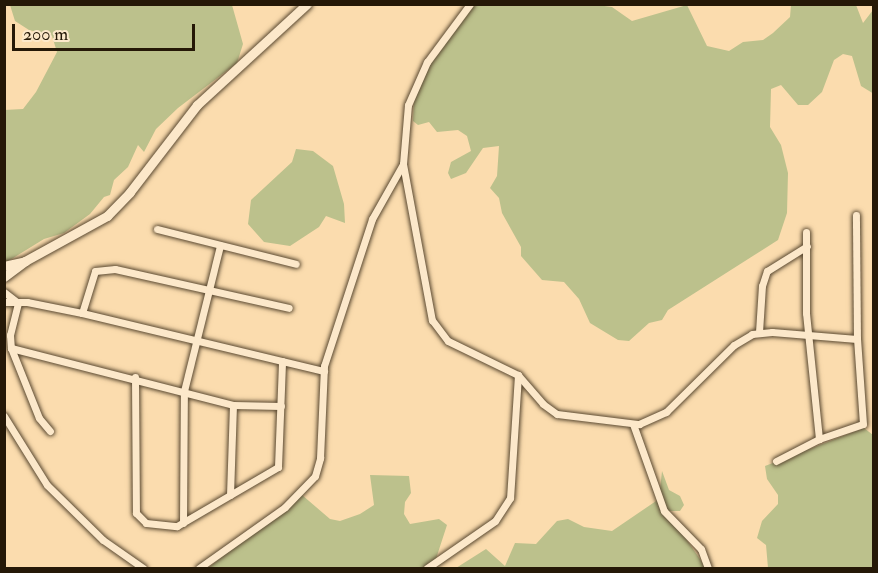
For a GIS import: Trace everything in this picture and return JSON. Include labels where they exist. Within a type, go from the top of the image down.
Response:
[{"type":"street","points":[[4,277],[25,261],[107,216],[130,192],[197,105],[307,4]]},
{"type":"street","points":[[470,4],[427,62],[416,83],[404,128],[403,164],[432,320],[448,341],[518,375],[557,414],[633,424],[659,417],[734,345],[759,332],[857,339]]},
{"type":"street","points":[[199,568],[310,485],[320,458],[324,371],[372,219],[403,164]]},
{"type":"street","points":[[776,462],[819,439],[864,424],[857,339],[856,215]]},
{"type":"street","points":[[157,229],[296,264]]},
{"type":"street","points":[[806,232],[808,335],[819,439]]},
{"type":"street","points":[[183,523],[184,390],[220,245]]},
{"type":"street","points":[[759,332],[762,279],[775,264],[807,246]]},
{"type":"street","points":[[4,266],[25,261]]},
{"type":"street","points":[[82,313],[91,278],[95,271],[104,270],[289,308]]},
{"type":"street","points":[[4,292],[18,303]]},
{"type":"street","points":[[4,302],[82,313],[324,371]]},
{"type":"street","points":[[18,303],[10,335],[11,348],[39,418],[50,431]]},
{"type":"street","points":[[11,348],[135,377],[233,405],[281,406]]},
{"type":"street","points":[[135,377],[136,513],[146,523],[164,527],[183,523],[278,467],[282,361]]},
{"type":"street","points":[[427,568],[495,521],[510,498],[518,375]]},
{"type":"street","points":[[230,495],[233,405]]},
{"type":"street","points":[[4,416],[47,485],[103,540],[143,568]]},
{"type":"street","points":[[633,424],[664,511],[701,549],[708,568]]},
{"type":"green space","points":[[10,5],[232,5],[243,44],[237,63],[178,108],[156,129],[144,152],[138,145],[128,167],[114,180],[110,195],[104,197],[90,214],[64,233],[44,239],[5,263],[4,110],[23,109],[36,92],[57,52],[52,36],[29,30],[15,21]]},
{"type":"green space","points":[[474,5],[597,5],[612,7],[632,21],[687,5],[707,46],[729,51],[743,42],[763,40],[773,33],[790,17],[791,5],[856,5],[863,23],[873,10],[874,94],[861,86],[852,56],[843,54],[834,60],[822,92],[808,105],[798,105],[781,85],[771,89],[770,127],[781,145],[788,173],[787,213],[778,240],[668,310],[662,320],[649,323],[629,341],[618,340],[590,323],[579,299],[564,282],[542,280],[521,256],[521,247],[502,213],[499,198],[490,188],[497,176],[499,146],[483,148],[466,173],[451,179],[448,173],[451,162],[471,151],[467,136],[458,130],[437,132],[429,122],[418,125],[413,121],[414,99],[434,55]]},
{"type":"green space","points":[[296,149],[313,151],[333,166],[344,204],[345,223],[326,216],[319,227],[290,246],[264,242],[248,224],[251,200],[292,162]]},
{"type":"green space","points":[[864,428],[873,435],[873,568],[768,568],[766,545],[757,538],[762,521],[778,504],[778,495],[767,479],[765,466]]},
{"type":"green space","points":[[662,471],[669,490],[680,496],[684,505],[680,511],[667,511],[706,568],[456,568],[486,549],[505,566],[515,543],[536,544],[557,521],[568,519],[584,527],[612,531],[659,499]]},
{"type":"green space","points":[[370,475],[409,476],[411,493],[405,502],[404,514],[410,524],[439,519],[447,525],[433,568],[208,568],[302,495],[330,519],[340,521],[360,514],[374,505]]}]
